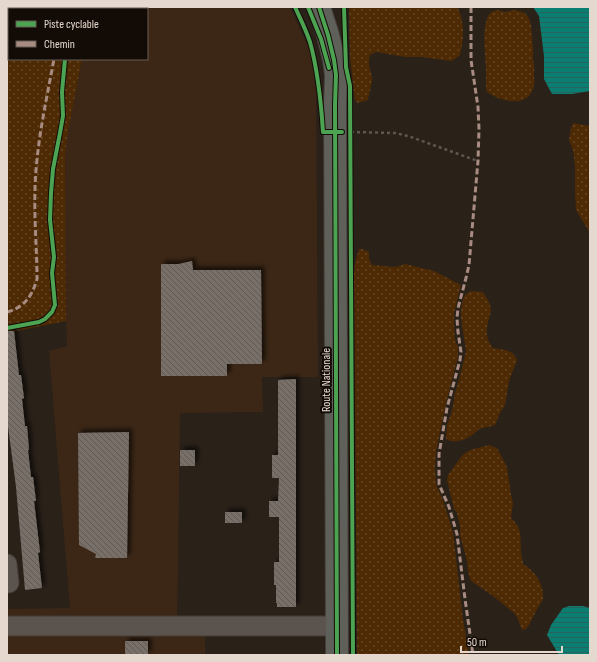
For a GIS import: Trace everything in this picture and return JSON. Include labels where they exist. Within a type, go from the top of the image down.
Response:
[{"type":"main road","points":[[308,7],[321,39],[327,59],[335,105]]},
{"type":"main road","points":[[320,7],[334,60],[336,84],[335,105]]},
{"type":"main road","name":"Route Nationale","points":[[335,105],[337,655]]},
{"type":"street","points":[[7,626],[337,626]]},
{"type":"path","points":[[7,328],[39,322],[45,319],[52,312],[55,304],[52,273],[54,257],[50,220],[51,193],[53,169],[63,116],[62,92],[65,60]]},
{"type":"path","points":[[350,132],[395,133],[408,136],[478,161]]},
{"type":"shaded area","points":[[7,7],[92,7],[8,8],[8,60],[82,60],[65,155],[66,321],[7,333]]},
{"type":"shaded area","points":[[290,7],[310,51],[314,69],[316,89],[318,377],[262,377],[263,412],[180,413],[177,632],[205,632],[205,655],[7,655],[7,609],[70,608],[49,351],[67,346],[65,155],[82,60],[148,60],[148,8],[92,8]]},
{"type":"shaded area","points":[[349,7],[457,7],[463,24],[460,55],[452,61],[421,57],[405,57],[376,52],[370,55],[369,59],[372,83],[368,100],[358,103],[355,101],[350,57]]},
{"type":"shaded area","points":[[498,10],[504,12],[515,10],[525,13],[529,18],[531,25],[534,84],[531,93],[527,98],[521,100],[507,101],[487,92],[484,44],[485,29],[489,14]]},
{"type":"shaded area","points":[[573,123],[590,126],[590,233],[576,210],[575,166],[573,150],[569,140]]},
{"type":"shaded area","points":[[359,249],[369,252],[369,259],[372,265],[396,267],[405,264],[434,271],[461,285],[454,313],[455,340],[458,347],[458,357],[446,403],[436,452],[435,466],[436,484],[443,500],[453,532],[463,619],[469,655],[357,655],[354,273]]},
{"type":"shaded area","points":[[471,291],[483,292],[490,304],[491,310],[487,326],[487,334],[490,344],[493,348],[510,352],[517,360],[509,381],[505,405],[495,425],[479,429],[463,440],[452,441],[446,439],[447,425],[452,411],[466,351],[461,310],[463,299],[466,294]]},
{"type":"shaded area","points":[[489,445],[497,448],[507,467],[513,503],[511,518],[515,522],[521,537],[523,564],[538,578],[543,593],[543,598],[530,623],[526,629],[522,630],[514,613],[471,581],[460,535],[460,526],[457,513],[454,509],[447,480],[448,475],[465,453],[470,450]]},
{"type":"water","points":[[533,7],[590,7],[590,91],[572,94],[552,94],[544,79],[544,56],[539,16]]},
{"type":"water","points":[[569,606],[583,606],[590,608],[590,655],[559,655],[547,635],[551,625],[563,608]]},
{"type":"building","points":[[192,261],[193,270],[261,270],[262,364],[227,364],[227,376],[161,376],[161,264],[179,264]]},
{"type":"building","points":[[7,331],[14,331],[19,375],[21,375],[24,398],[22,399],[25,426],[27,426],[31,477],[33,477],[36,501],[34,501],[40,552],[38,553],[42,588],[25,590],[16,487],[7,419]]},
{"type":"building","points":[[296,379],[296,607],[277,607],[276,585],[274,585],[274,562],[279,562],[279,517],[269,517],[269,501],[278,501],[279,478],[272,478],[272,455],[278,455],[278,380]]},
{"type":"building","points":[[129,432],[127,558],[95,558],[96,554],[79,545],[78,433]]},
{"type":"building","points":[[180,450],[195,450],[195,466],[180,466]]},
{"type":"building","points":[[225,512],[242,512],[242,523],[225,523]]},
{"type":"building","points":[[125,641],[148,641],[148,655],[125,655]]},
{"type":"marked path","points":[[471,7],[471,60],[478,107],[478,161],[469,265],[458,308],[457,318],[461,352],[447,408],[439,454],[439,484],[449,507],[457,534],[473,655]]},
{"type":"marked path","points":[[7,312],[19,307],[27,300],[33,291],[37,279],[35,212],[37,157],[54,60]]},
{"type":"cycle path","points":[[295,7],[303,24],[313,53],[319,86],[323,132],[342,132]]},
{"type":"cycle path","points":[[308,7],[321,39],[329,68]]},
{"type":"cycle path","points":[[319,7],[328,35],[336,75],[337,655]]},
{"type":"cycle path","points":[[344,7],[346,67],[350,86],[353,655]]},
{"type":"cycle path","points":[[7,328],[39,322],[45,319],[52,312],[55,305],[52,273],[54,257],[50,220],[51,193],[53,169],[63,116],[62,92],[65,60]]}]
